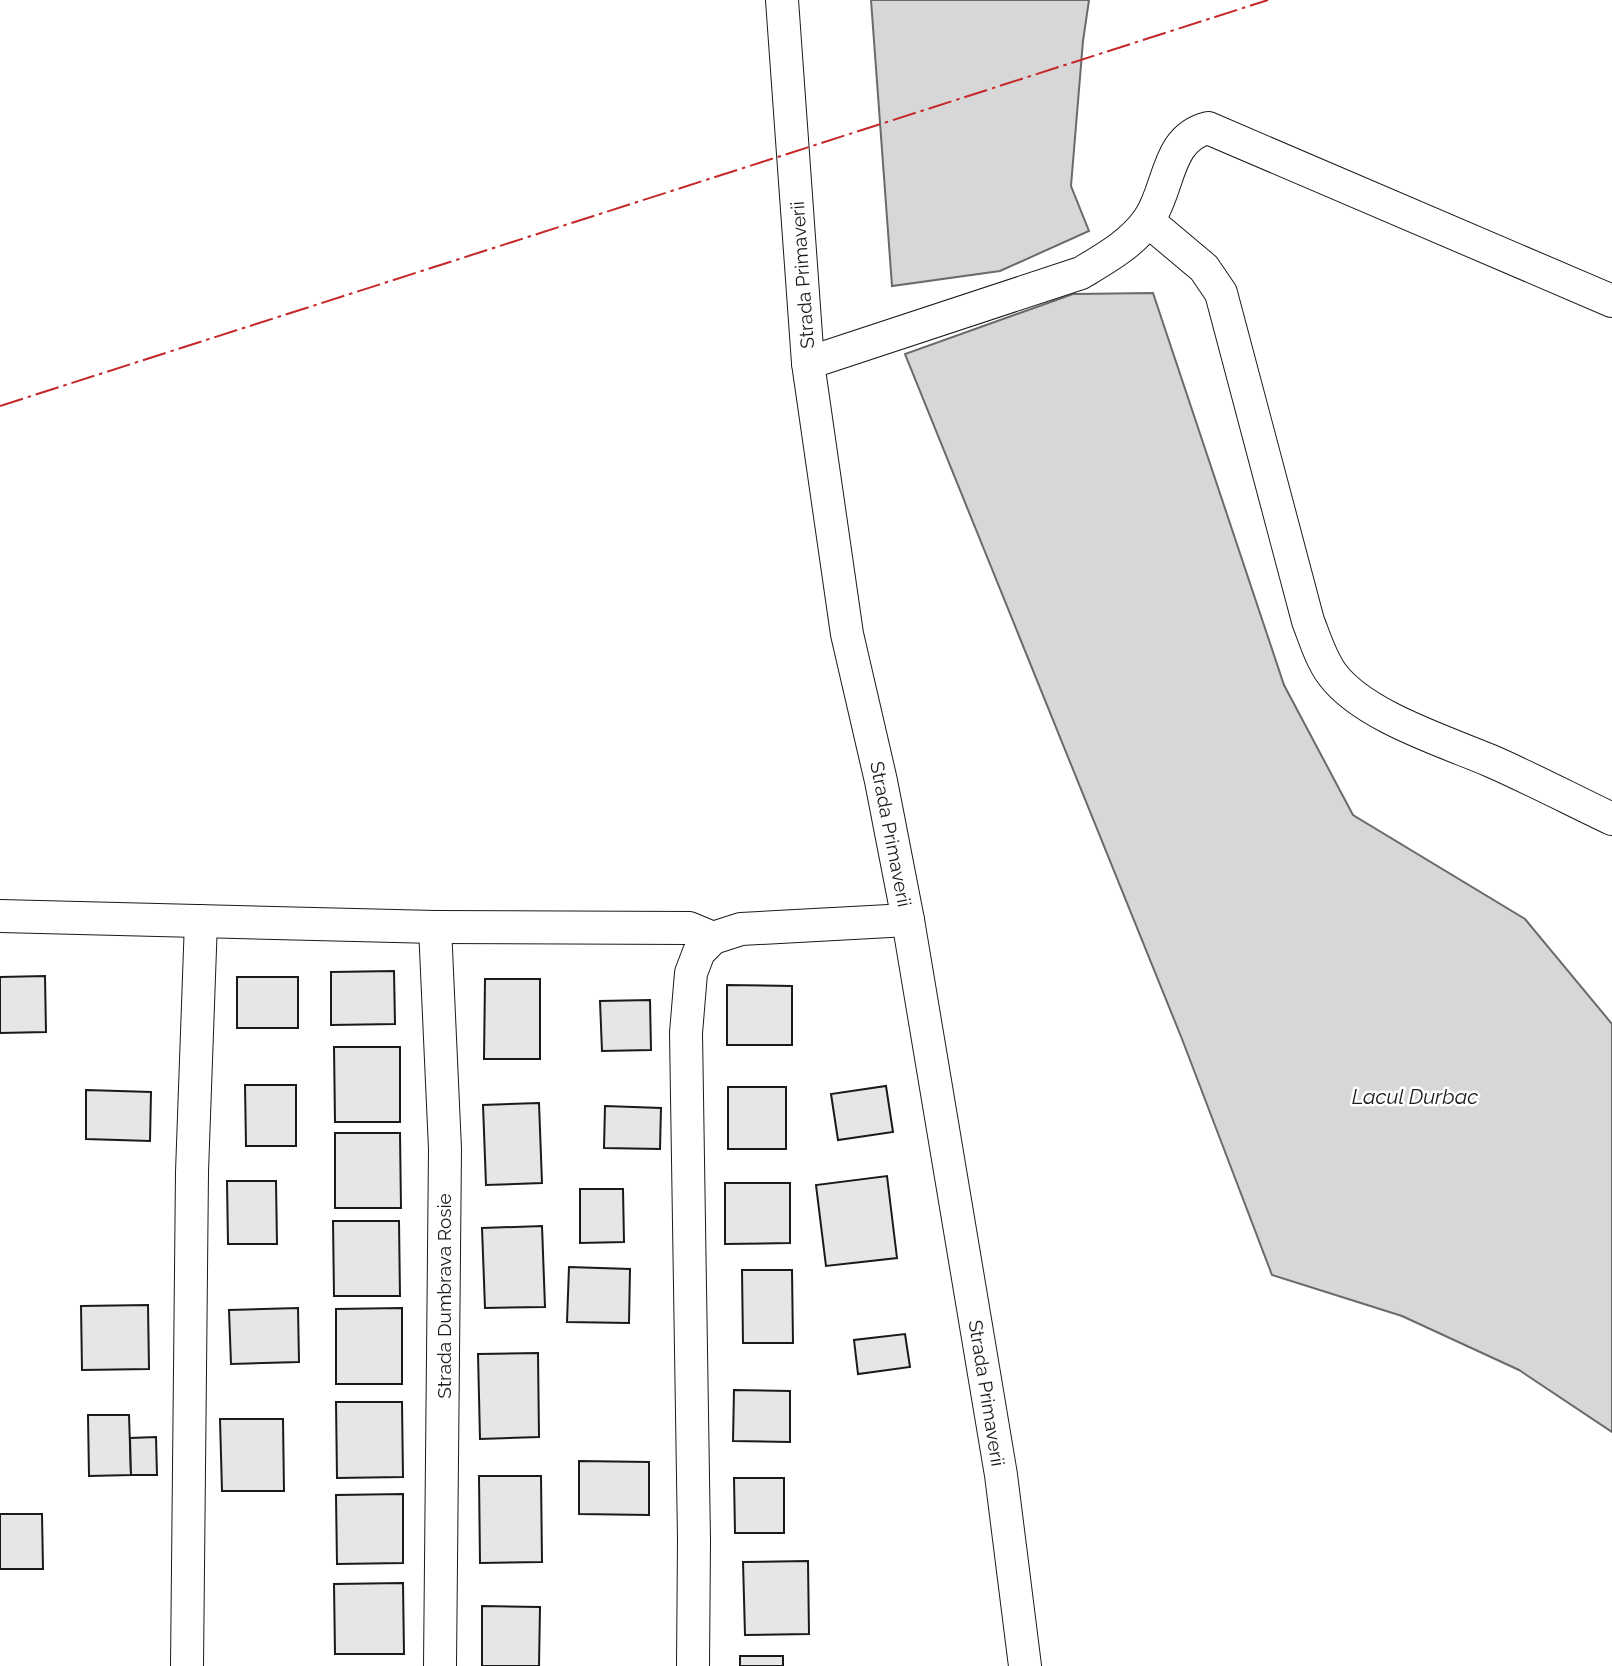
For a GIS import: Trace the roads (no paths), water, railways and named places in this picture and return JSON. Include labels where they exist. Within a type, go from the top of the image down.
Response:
[{"type":"street","name":"Strada Primaverii","points":[[782,0],[808,363],[847,634],[881,782],[908,920],[1000,1475],[1025,1666]]},
{"type":"street","points":[[808,363],[1081,273],[1118,251],[1148,221],[1162,197],[1172,160],[1184,139],[1195,131],[1208,128],[1240,139],[1612,301]]},
{"type":"street","points":[[1148,221],[1204,268],[1221,293],[1308,621],[1333,675],[1360,700],[1399,722],[1612,819]]},
{"type":"street","points":[[0,916],[435,927],[689,928],[713,938]]},
{"type":"street","points":[[693,1666],[694,1540],[687,1034],[691,973],[699,952],[713,938],[741,929],[908,920]]},
{"type":"street","points":[[187,1666],[192,1172],[201,921]]},
{"type":"street","name":"Strada Dumbrava Rosie","points":[[435,927],[445,1149],[440,1666]]},
{"type":"water","points":[[871,0],[1089,0],[1071,186],[1089,231],[1000,271],[892,286]]},
{"type":"water","name":"Lacul Durbac","points":[[1153,293],[1284,685],[1353,815],[1525,919],[1612,1024],[1612,1432],[1519,1370],[1402,1316],[1272,1275],[1182,1039],[905,354],[1073,294]]}]
